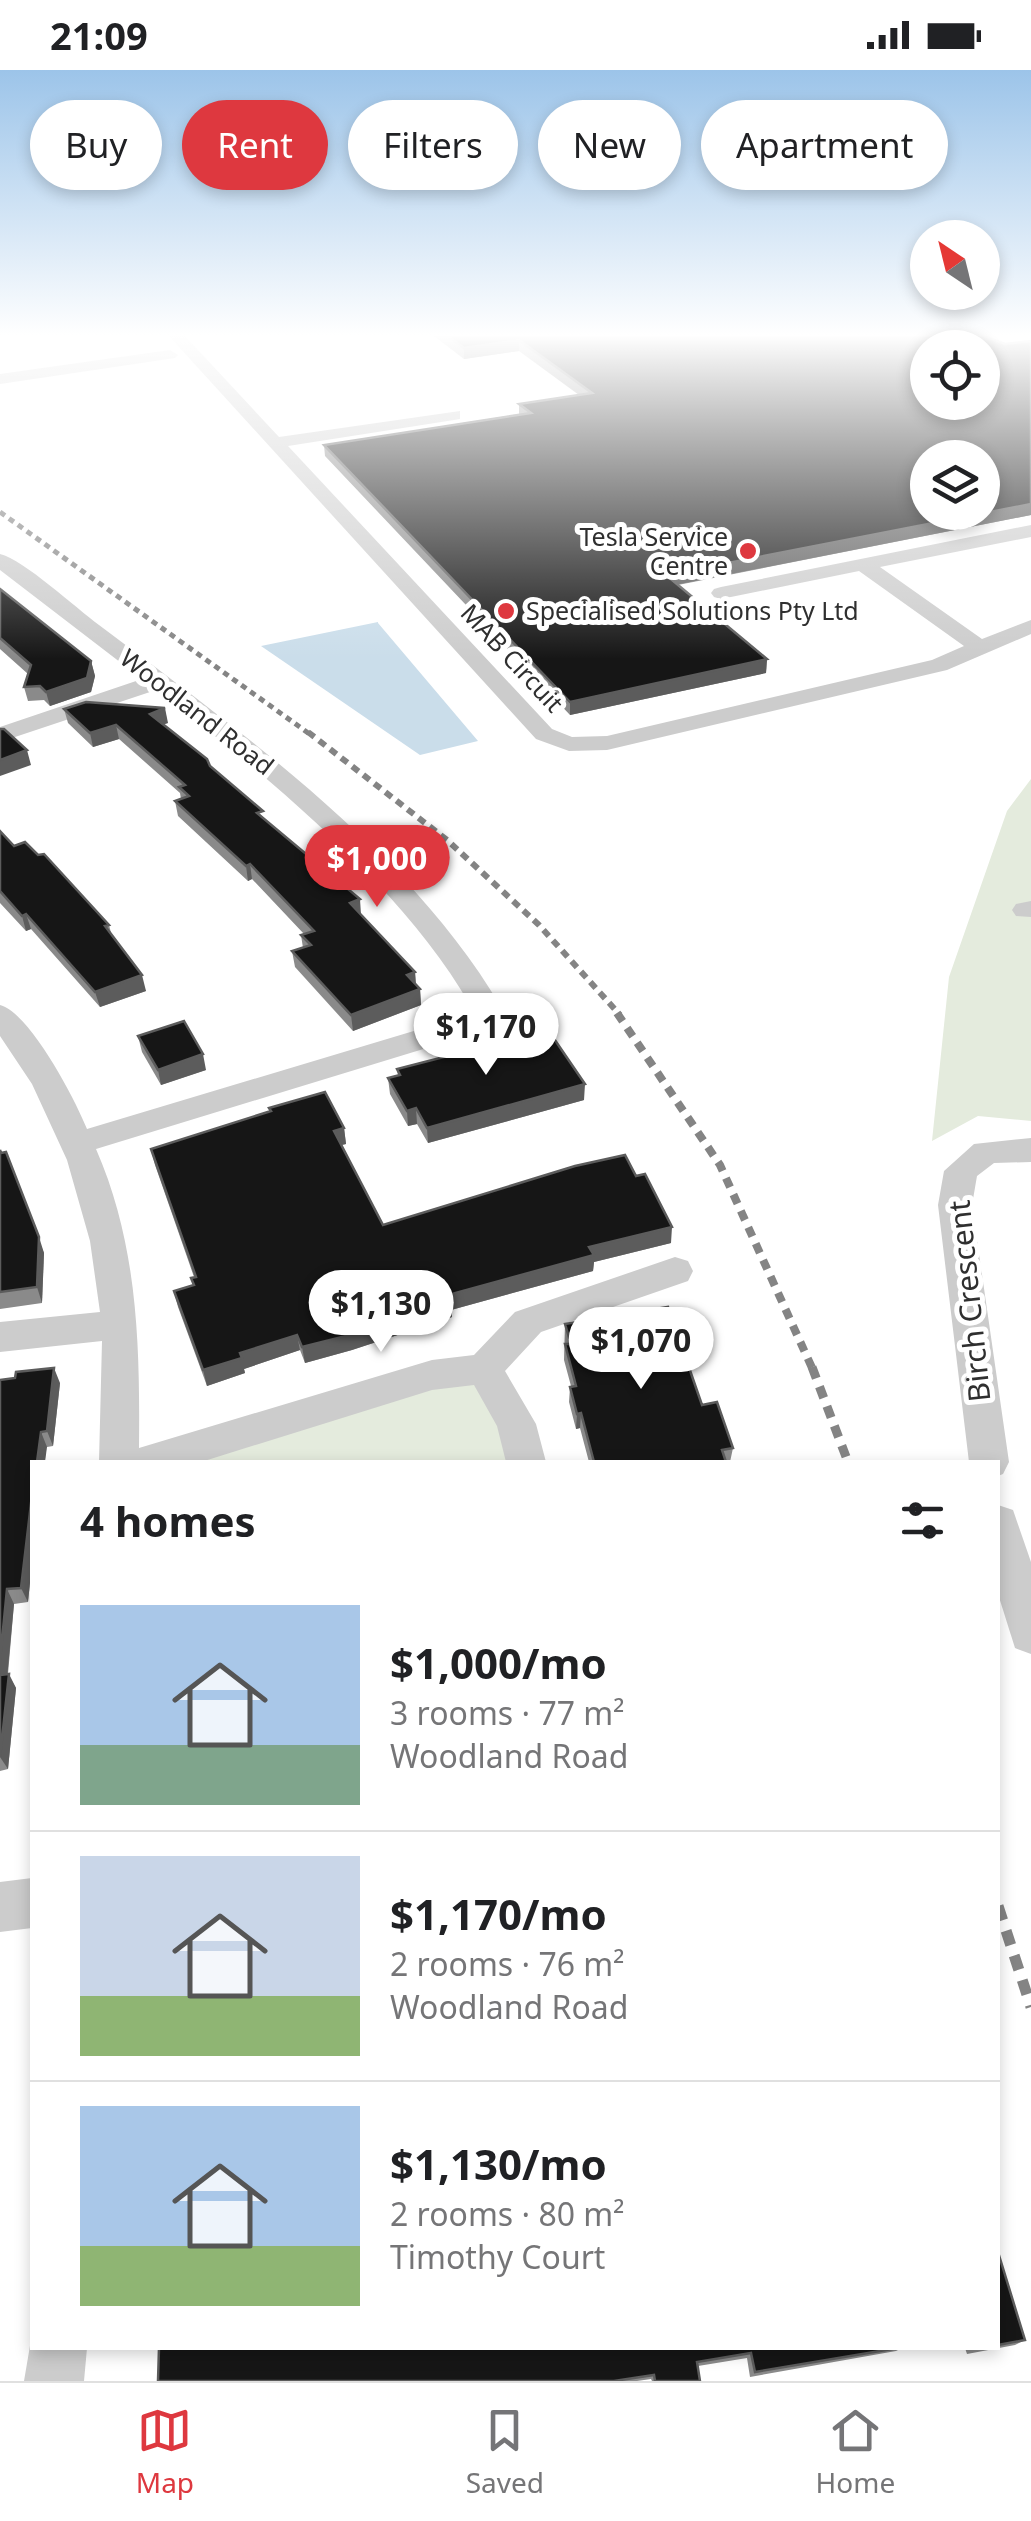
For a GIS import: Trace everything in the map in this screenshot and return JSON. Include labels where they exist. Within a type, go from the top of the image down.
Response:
[{"type":"street","name":"MAB Circuit","points":[[280,444],[544,734],[569,744],[607,743],[938,665],[1031,626]]},
{"type":"street","points":[[722,593],[1031,531]]},
{"type":"street","name":"Woodland Road","points":[[0,560],[263,760],[407,900],[471,981],[486,1007],[468,1026],[78,1143]]},
{"type":"street","points":[[864,564],[978,646]]},
{"type":"street","points":[[0,735],[159,681]]},
{"type":"street","points":[[0,1015],[66,1114],[102,1214],[120,1325],[119,1460]]},
{"type":"street","name":"Birch Crescent","points":[[988,1460],[954,1205],[961,1171],[986,1152],[1031,1150]]},
{"type":"street","points":[[155,1460],[432,1375],[484,1370],[528,1322],[675,1271]]},
{"type":"street","points":[[0,1338],[120,1325]]},
{"type":"street","points":[[484,1370],[516,1424],[525,1460]]},
{"type":"street","points":[[1000,1530],[1031,1634]]},
{"type":"street","points":[[0,1907],[30,1903]]},
{"type":"street","points":[[54,2381],[57,2350]]},
{"type":"shaded area","points":[[1031,779],[1031,1121],[978,1116],[932,1141],[949,977],[1007,811]]},
{"type":"shaded area","points":[[478,1376],[506,1426],[514,1460],[194,1460],[433,1383]]},
{"type":"water","points":[[378,622],[478,741],[420,755],[261,646]]},
{"type":"building","points":[[910,444],[910,528],[666,575],[767,659],[570,702],[324,445]]},
{"type":"building","points":[[1000,444],[1031,444],[1031,504],[1000,510]]},
{"type":"building","points":[[0,589],[91,661],[87,678],[46,692],[40,686],[24,687],[31,665],[0,638]]},
{"type":"building","points":[[86,702],[165,708],[150,714],[207,759],[210,766],[263,811],[257,813],[360,899],[350,903],[415,972],[407,975],[420,989],[351,1015],[292,951],[311,945],[301,935],[314,931],[250,864],[246,866],[175,801],[189,796],[179,787],[185,785],[116,725],[90,733],[64,709]]},
{"type":"building","points":[[0,729],[4,729],[27,750],[0,760]]},
{"type":"building","points":[[0,831],[14,846],[25,842],[38,855],[44,854],[109,925],[105,926],[142,975],[95,992],[26,914],[22,916],[0,891]]},
{"type":"building","points":[[184,1021],[203,1054],[158,1070],[138,1036]]},
{"type":"building","points":[[546,1027],[585,1084],[427,1128],[416,1108],[407,1111],[388,1078],[400,1075],[397,1069],[444,1057],[442,1054]]},
{"type":"building","points":[[325,1092],[344,1128],[334,1131],[383,1225],[575,1166],[625,1155],[636,1176],[645,1174],[672,1227],[589,1247],[594,1255],[448,1295],[451,1301],[350,1335],[302,1347],[297,1335],[240,1353],[242,1358],[203,1370],[174,1291],[194,1285],[191,1278],[196,1277],[151,1149]]},
{"type":"building","points":[[0,1150],[6,1152],[39,1237],[37,1287],[0,1292]]},
{"type":"building","points":[[668,1307],[702,1405],[717,1402],[733,1448],[722,1450],[725,1460],[593,1460],[570,1387],[576,1386],[565,1344],[571,1344],[565,1324]]},
{"type":"building","points":[[54,1368],[47,1431],[41,1432],[37,1460],[30,1460],[30,1512],[21,1588],[7,1589],[0,1660],[0,1380],[15,1378],[16,1372]]},
{"type":"building","points":[[9,1674],[0,1757],[0,1675]]},
{"type":"building","points":[[1000,2259],[1025,2340],[1000,2345]]},
{"type":"building","points":[[159,2350],[886,2350],[755,2372],[751,2353],[697,2362],[700,2381],[655,2381],[654,2375],[614,2381],[158,2381]]},
{"type":"railway","points":[[0,512],[311,735]]},
{"type":"railway","points":[[308,732],[447,840],[539,925],[620,1015]]},
{"type":"railway","points":[[617,1013],[720,1165],[813,1370]]},
{"type":"railway","points":[[812,1367],[847,1460]]},
{"type":"railway","points":[[1000,1912],[1031,2007]]},
{"type":"place","name":"Tesla Service Centre","points":[[748,551]]},
{"type":"place","name":"Specialised Solutions Pty Ltd","points":[[506,611]]}]
